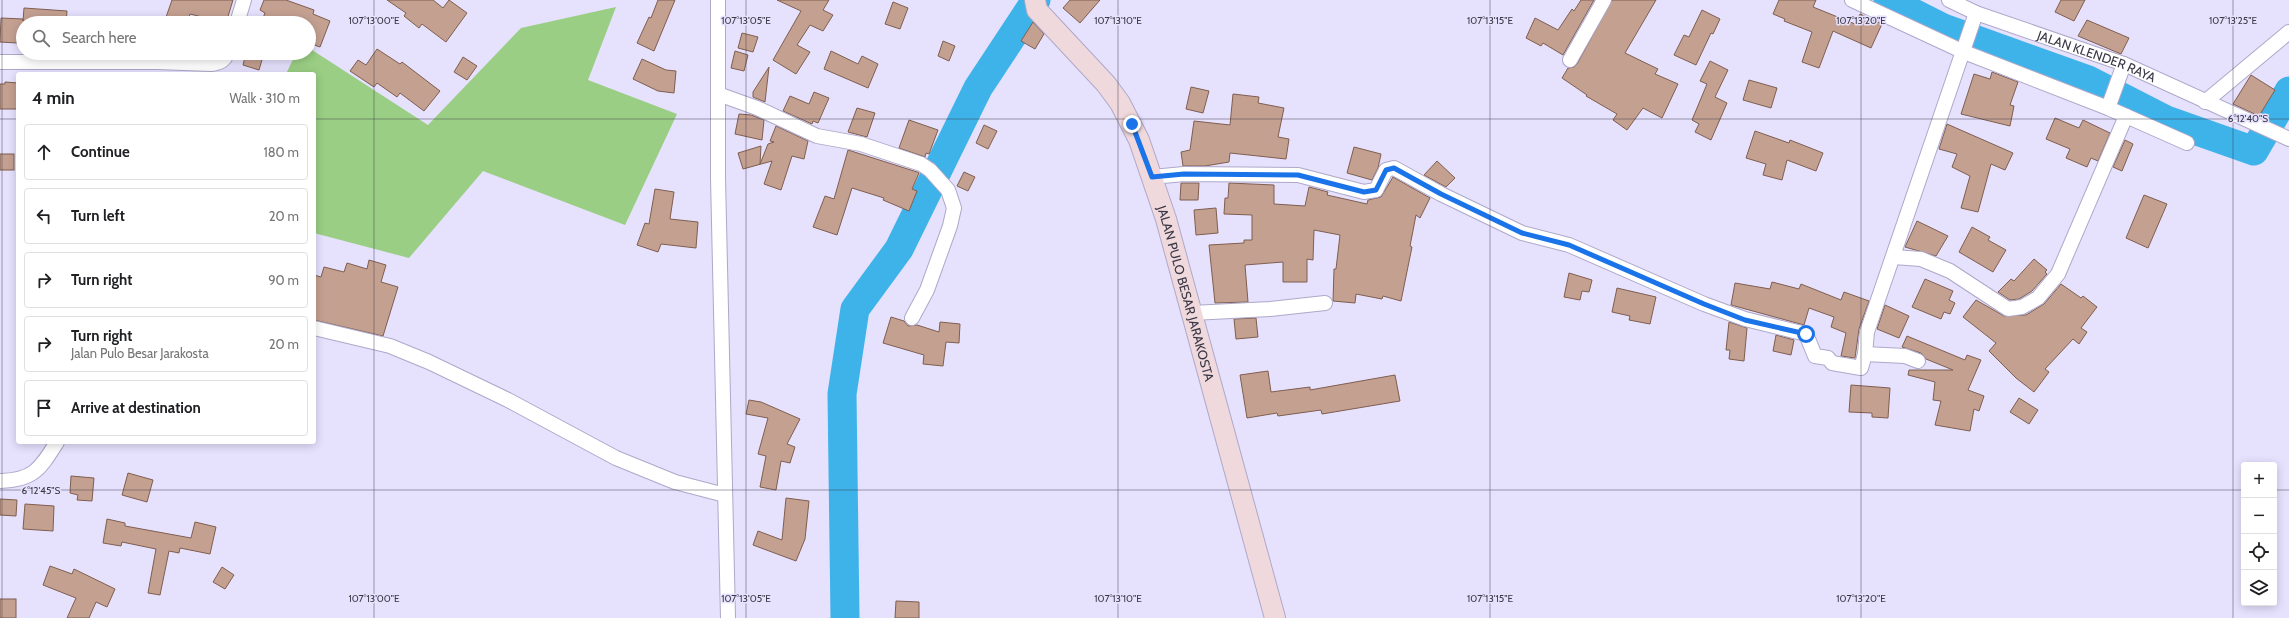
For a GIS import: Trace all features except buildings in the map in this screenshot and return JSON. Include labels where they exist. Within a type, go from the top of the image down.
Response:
[{"type":"street","points":[[239,16],[244,0]]},
{"type":"street","points":[[718,0],[718,94],[728,618]]},
{"type":"street","points":[[1570,60],[1604,0]]},
{"type":"street","points":[[1852,0],[1965,48],[2109,104],[2126,116],[2187,143]]},
{"type":"street","name":"JALAN KLENDER RAYA","points":[[1949,0],[1974,18],[2124,64],[2289,139]]},
{"type":"street","name":"JALAN PULO BESAR JARAKOSTA","points":[[1036,5],[1106,84],[1120,102],[1132,124],[1152,177],[1192,313],[1275,618]]},
{"type":"street","points":[[1152,177],[1184,174],[1298,175],[1364,192],[1376,190],[1386,170],[1394,168],[1441,194],[1522,233],[1569,245],[1704,304],[1745,320],[1806,334],[1815,356],[1828,358],[1832,363],[1860,368],[1865,354],[1868,332],[1974,18]]},
{"type":"street","points":[[2205,102],[2289,32]]},
{"type":"street","points":[[0,62],[197,69],[220,63],[224,60]]},
{"type":"street","points":[[2109,104],[2124,64]]},
{"type":"street","points":[[718,94],[763,111],[817,136],[861,144],[921,164],[930,170],[948,190],[954,208],[950,226],[927,290],[912,318]]},
{"type":"street","points":[[1894,257],[1921,259],[1950,271],[2008,309],[2022,307],[2038,298],[2058,274],[2126,116]]},
{"type":"street","points":[[1192,313],[1270,309],[1325,303]]},
{"type":"street","points":[[316,328],[390,346],[429,362],[508,400],[616,458],[675,482],[725,495]]},
{"type":"street","points":[[1865,354],[1905,356],[1918,362]]},
{"type":"street","points":[[0,482],[17,481],[30,476],[42,465],[56,444]]},
{"type":"green space","points":[[616,7],[588,80],[677,114],[625,225],[483,171],[409,258],[316,234],[316,72],[287,72],[293,60],[316,60],[316,53],[428,125],[521,28]]},
{"type":"waterway","points":[[845,618],[842,394],[855,309],[899,249],[978,88],[1036,0]]},
{"type":"waterway","points":[[1888,0],[1943,28],[2088,80],[2166,120],[2254,151],[2289,91]]},
{"type":"route","points":[[1132,124],[1152,177],[1184,174],[1298,175],[1364,192],[1376,190],[1386,170],[1394,168],[1441,194],[1522,233],[1569,245],[1704,304],[1745,320],[1795,330],[1806,334]]}]
